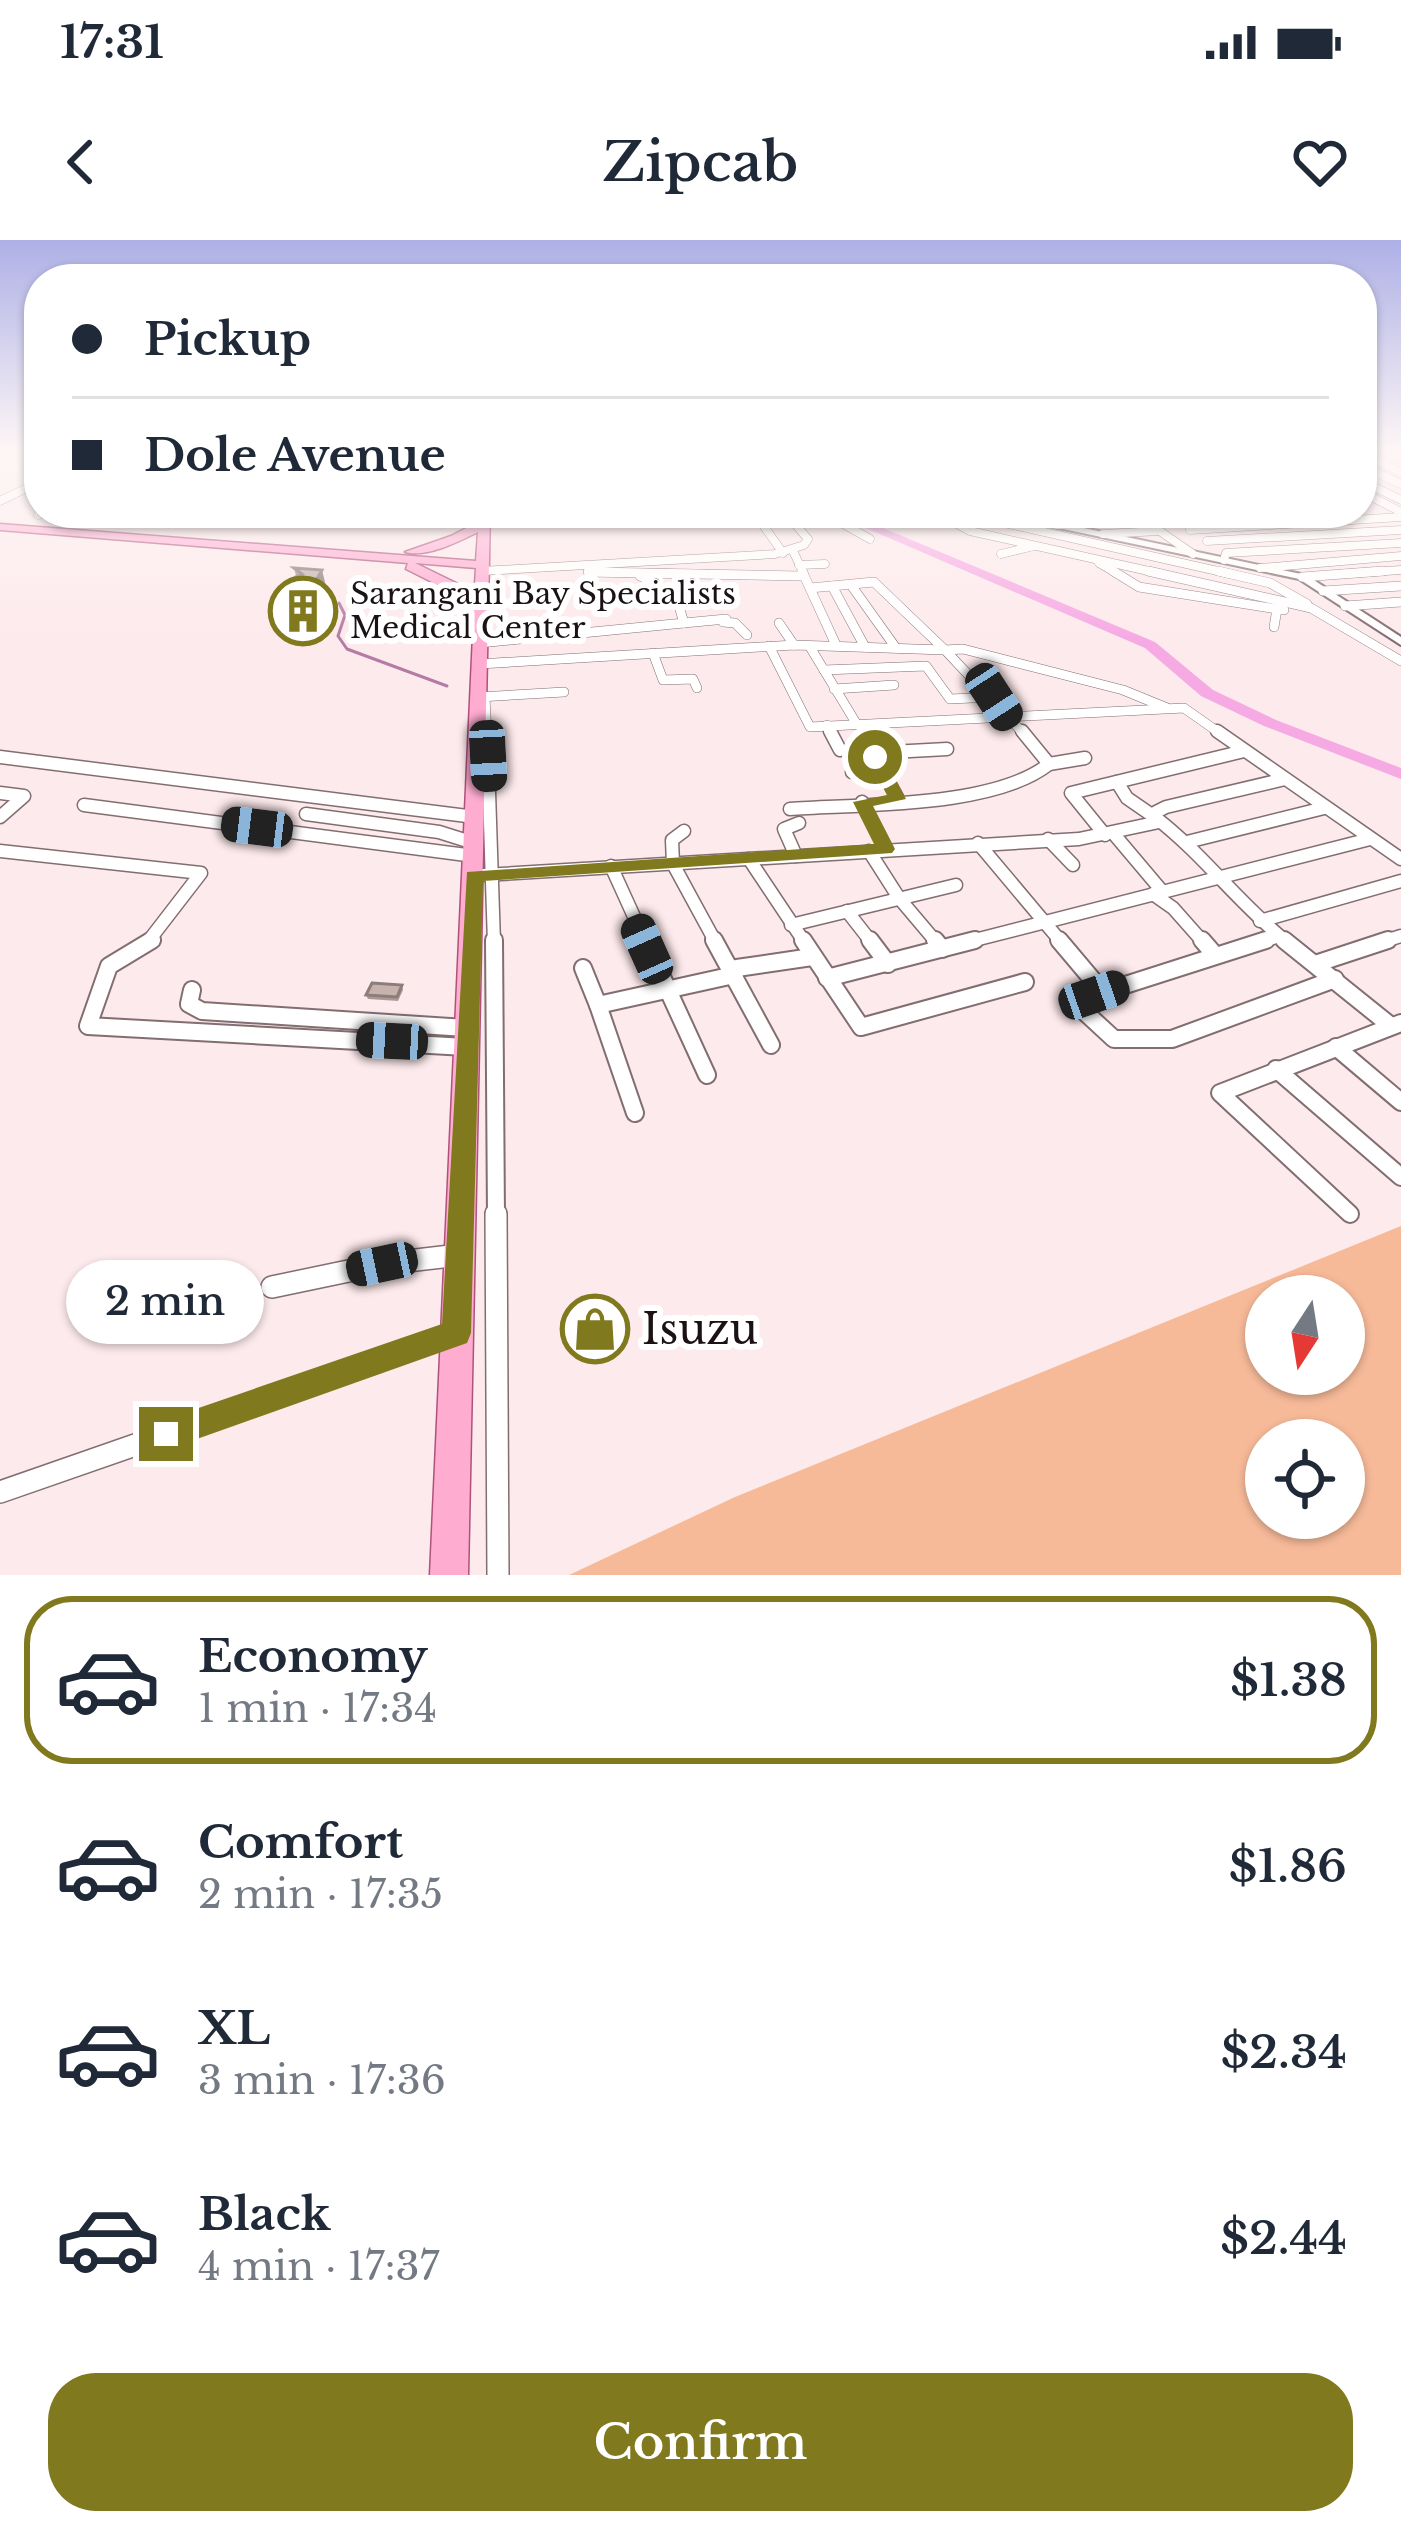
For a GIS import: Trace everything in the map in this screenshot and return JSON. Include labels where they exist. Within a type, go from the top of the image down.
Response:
[{"type":"main road","points":[[25,528],[482,568]]},
{"type":"main road","points":[[381,557],[442,544],[469,528]]},
{"type":"main road","points":[[449,1575],[466,1037],[479,862],[475,817],[484,528]]},
{"type":"main road","points":[[381,557],[439,579],[480,611]]},
{"type":"street","points":[[767,528],[800,571],[836,645]]},
{"type":"street","points":[[482,568],[788,552],[806,544],[808,539],[799,528]]},
{"type":"street","points":[[850,528],[870,539]]},
{"type":"street","points":[[962,528],[1311,608]]},
{"type":"street","points":[[1060,528],[1275,585],[1401,661]]},
{"type":"street","points":[[1001,554],[1037,546],[1060,528],[1225,556],[1401,543]]},
{"type":"street","points":[[1155,528],[1193,554]]},
{"type":"street","points":[[1187,528],[1225,556],[1302,577],[1401,570]]},
{"type":"street","points":[[1190,530],[1221,528]]},
{"type":"street","points":[[1306,528],[1380,572]]},
{"type":"street","points":[[1207,541],[1401,530]]},
{"type":"street","points":[[1103,535],[1159,531]]},
{"type":"street","points":[[1260,568],[1401,556]]},
{"type":"street","points":[[1092,558],[1138,586],[1330,617]]},
{"type":"street","points":[[560,566],[640,576],[772,574],[825,564]]},
{"type":"street","points":[[772,574],[781,592]]},
{"type":"street","points":[[640,576],[675,592],[684,623]]},
{"type":"street","points":[[1302,577],[1401,641]]},
{"type":"street","points":[[851,584],[896,648]]},
{"type":"street","points":[[809,588],[876,584],[994,697],[1049,764]]},
{"type":"street","points":[[832,586],[865,647]]},
{"type":"street","points":[[1323,591],[1401,586]]},
{"type":"street","points":[[1346,606],[1401,602]]},
{"type":"street","points":[[1378,604],[1401,617]]},
{"type":"street","points":[[1274,627],[1277,609]]},
{"type":"street","points":[[479,653],[726,619],[723,622],[735,622],[747,635]]},
{"type":"street","points":[[778,623],[794,645]]},
{"type":"street","points":[[479,653],[653,653],[794,645],[963,650],[1084,687],[1134,693],[1167,708]]},
{"type":"street","points":[[769,646],[810,727],[1184,708],[1401,860]]},
{"type":"street","points":[[810,647],[856,723]]},
{"type":"street","points":[[913,650],[952,705],[994,697]]},
{"type":"street","points":[[653,653],[663,680],[693,679],[698,688]]},
{"type":"street","points":[[824,670],[926,667]]},
{"type":"street","points":[[834,688],[894,685]]},
{"type":"street","points":[[498,1575],[479,862],[482,697],[564,692]]},
{"type":"street","points":[[827,724],[840,750]]},
{"type":"street","points":[[898,799],[873,753],[947,749]]},
{"type":"street","points":[[1215,955],[1070,793],[1244,751]]},
{"type":"street","points":[[0,757],[475,817]]},
{"type":"street","points":[[790,808],[1012,785],[1036,777],[1049,764],[1085,758]]},
{"type":"street","points":[[852,772],[884,773]]},
{"type":"street","points":[[1158,820],[1159,810],[1180,802],[1285,779]]},
{"type":"street","points":[[1117,782],[1127,798],[1187,842],[1260,921],[1393,1029]]},
{"type":"street","points":[[0,793],[24,796],[0,817]]},
{"type":"street","points":[[862,802],[886,849]]},
{"type":"street","points":[[84,805],[479,862],[611,866],[1109,834],[1158,820]]},
{"type":"street","points":[[1187,842],[1324,808]]},
{"type":"street","points":[[307,814],[439,832],[479,862]]},
{"type":"street","points":[[796,856],[784,829],[799,824]]},
{"type":"street","points":[[684,831],[671,843],[673,864],[771,1045]]},
{"type":"street","points":[[1048,839],[1072,865]]},
{"type":"street","points":[[827,978],[1370,839]]},
{"type":"street","points":[[978,843],[1097,985],[1094,995]]},
{"type":"street","points":[[869,850],[899,898],[943,949]]},
{"type":"street","points":[[0,851],[201,873],[154,939],[109,965],[88,1026],[466,1037]]},
{"type":"street","points":[[749,860],[861,1027],[1025,982]]},
{"type":"street","points":[[611,866],[707,1075]]},
{"type":"street","points":[[1260,921],[1401,881]]},
{"type":"street","points":[[791,925],[956,884]]},
{"type":"street","points":[[847,911],[888,964]]},
{"type":"street","points":[[1279,936],[1076,1003],[1103,1032],[1120,1042],[1138,1036],[1153,1041],[1172,1039],[1336,980]]},
{"type":"street","points":[[1315,964],[1401,936]]},
{"type":"street","points":[[734,975],[737,968],[812,957]]},
{"type":"street","points":[[583,968],[634,1113]]},
{"type":"street","points":[[598,1005],[734,975]]},
{"type":"street","points":[[192,990],[189,1004],[202,1010],[466,1037]]},
{"type":"street","points":[[1350,1214],[1220,1094],[1276,1069],[1393,1029]]},
{"type":"street","points":[[1336,1047],[1401,1102]]},
{"type":"street","points":[[1276,1069],[1401,1177]]},
{"type":"street","points":[[272,1287],[382,1264],[459,1255]]},
{"type":"street","points":[[0,1492],[457,1333]]},
{"type":"shaded area","points":[[1401,1226],[1401,1575],[569,1575],[735,1497],[1245,1289],[1245,1395],[1365,1395],[1365,1275],[1281,1275]]},
{"type":"building","points":[[294,568],[322,570],[301,606],[273,608],[291,579],[302,574]]},
{"type":"building","points":[[372,983],[402,985],[397,997],[366,995]]},
{"type":"waterway","points":[[873,528],[1150,645],[1207,693],[1401,774]]},
{"type":"waterway","points":[[501,588],[502,636]]},
{"type":"waterway","points":[[339,603],[345,615],[338,636],[347,649],[447,686]]},
{"type":"place","name":"Sarangani Bay Specialists Medical Center","points":[[303,611]]},
{"type":"place","name":"Isuzu","points":[[595,1329]]},
{"type":"route","points":[[166,1434],[457,1333],[473,876],[886,849],[862,802],[898,799],[875,757]]}]
